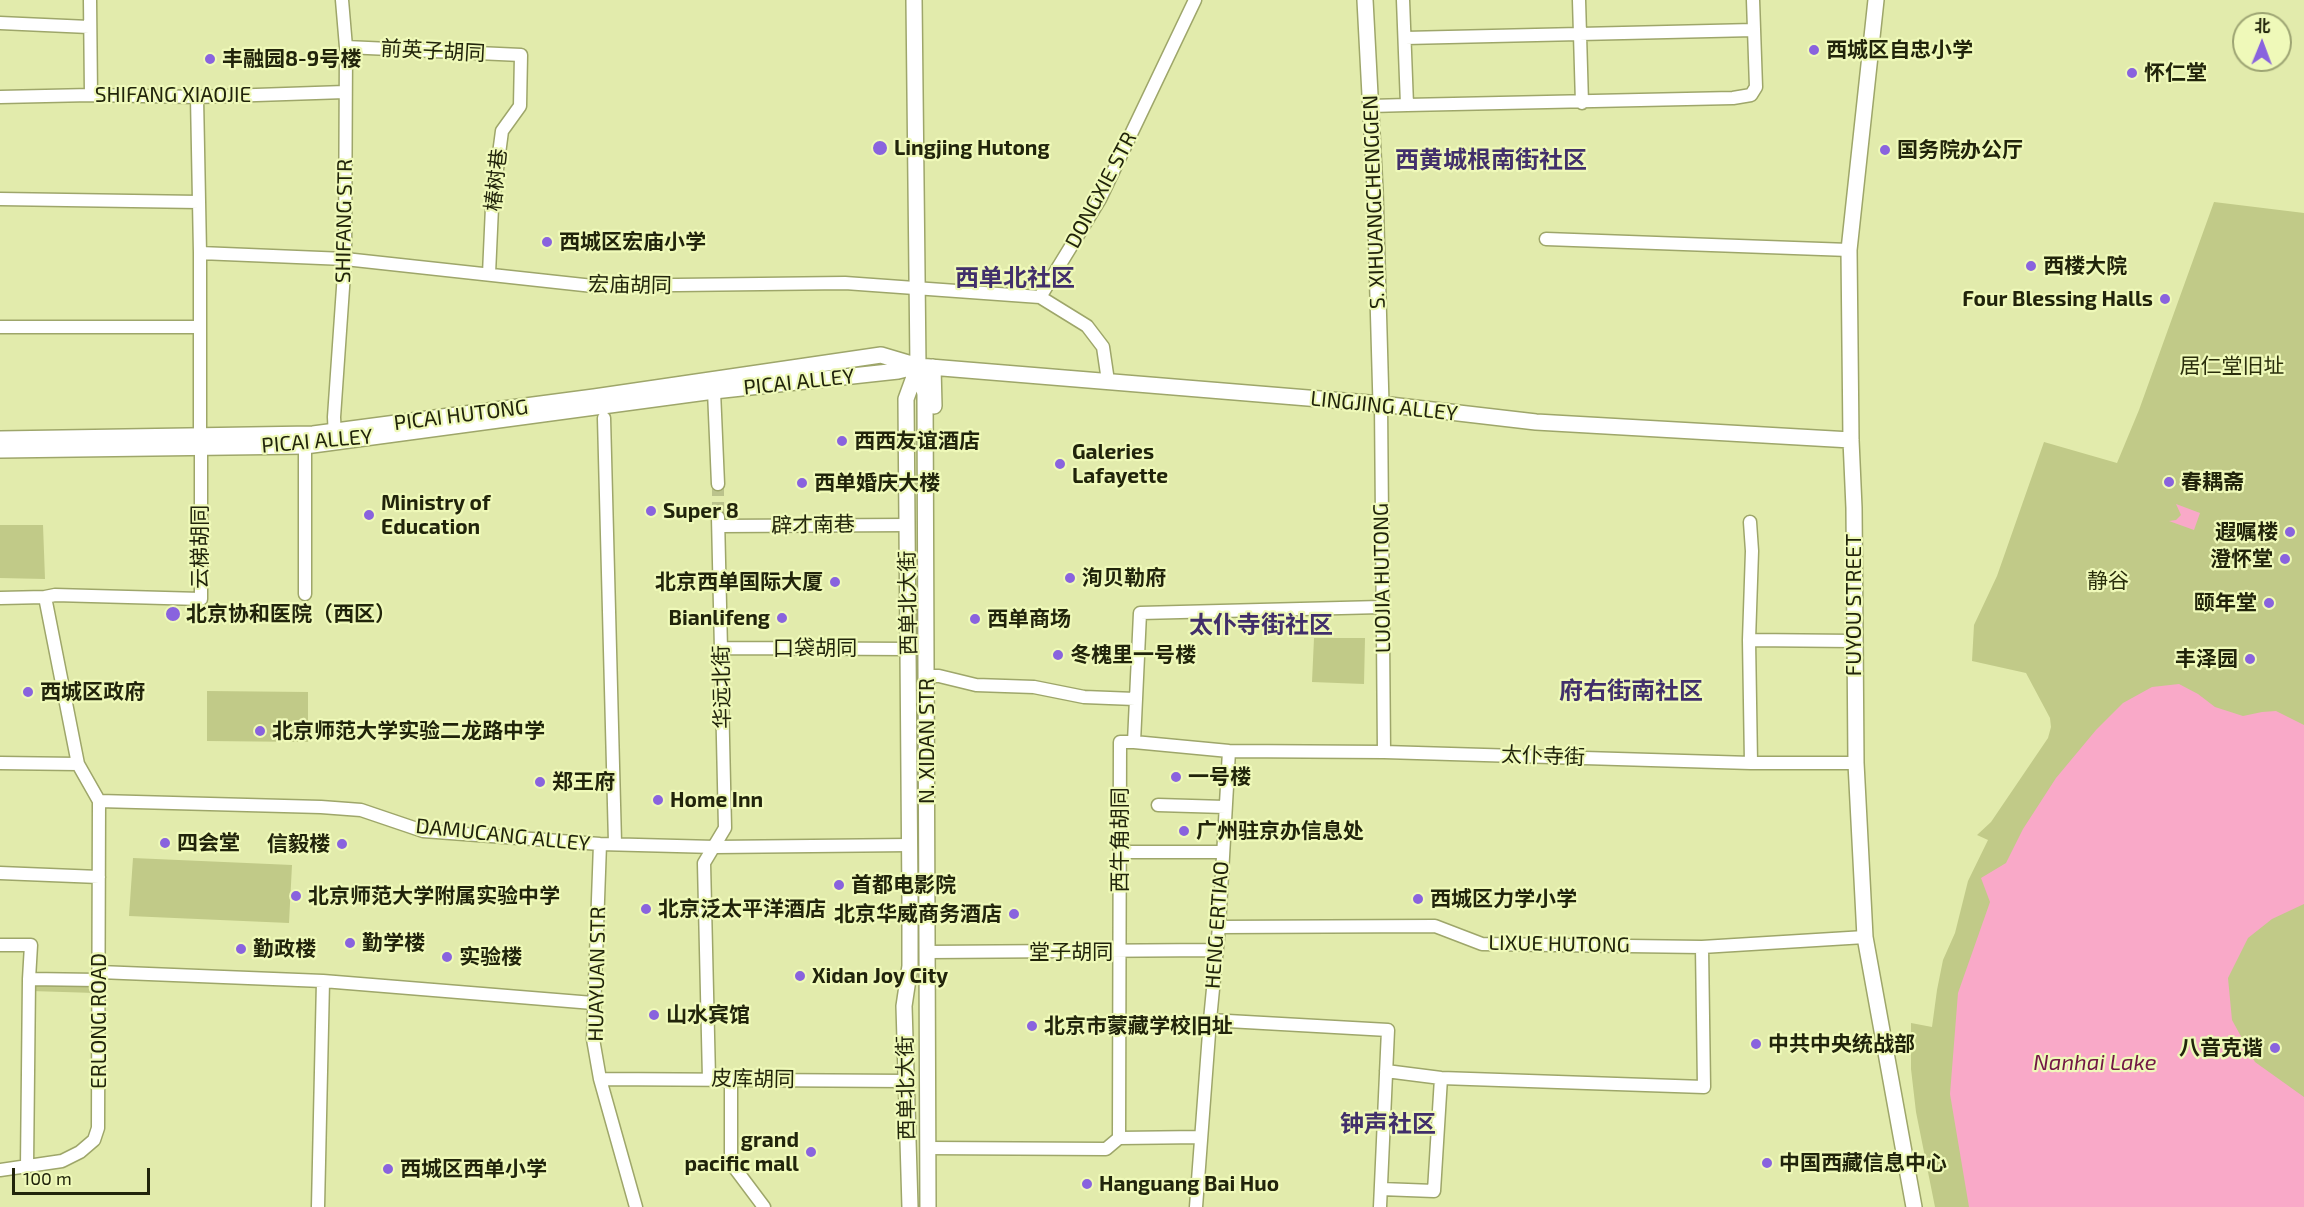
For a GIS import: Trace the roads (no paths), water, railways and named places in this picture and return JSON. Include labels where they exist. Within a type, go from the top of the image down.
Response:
[{"type":"main road","name":"西单北大街","points":[[910,1207],[904,1006],[910,966],[906,399],[926,367],[916,288],[914,0]]},
{"type":"main road","name":"S. XIHUANGCHENGGEN","points":[[1365,0],[1371,106],[1381,404]]},
{"type":"main road","name":"FUYOU STREET","points":[[1876,0],[1849,250],[1856,764],[1865,936],[1914,1207]]},
{"type":"main road","name":"PICAI HUTONG","points":[[0,439],[200,442],[313,434],[335,436],[881,355],[926,367]]},
{"type":"main road","name":"LINGJING ALLEY","points":[[926,367],[1381,404],[1536,423],[1851,440]]},
{"type":"main road","name":"PICAI ALLEY","points":[[0,450],[200,442],[305,446],[335,436],[926,367]]},
{"type":"main road","name":"N. XIDAN STR","points":[[926,367],[927,952]]},
{"type":"main road","name":"西单北大街","points":[[927,952],[928,1207]]},
{"type":"street","points":[[90,0],[91,95]]},
{"type":"street","name":"SHIFANG STR","points":[[335,436],[345,259],[346,47],[342,0]]},
{"type":"street","name":"DONGXIE STR","points":[[1040,297],[1100,199],[1195,0]]},
{"type":"street","points":[[1403,0],[1407,105]]},
{"type":"street","points":[[1579,0],[1582,103]]},
{"type":"street","points":[[1371,106],[1582,103],[1733,98],[1751,95],[1756,87],[1753,0]]},
{"type":"street","points":[[0,23],[90,27]]},
{"type":"street","points":[[1405,38],[1754,30]]},
{"type":"street","name":"前英子胡同","points":[[346,47],[521,55]]},
{"type":"street","name":"椿树巷","points":[[489,274],[492,207],[501,131],[520,106],[521,55]]},
{"type":"street","name":"SHIFANG XIAOJIE","points":[[0,97],[91,95],[197,98],[345,92]]},
{"type":"street","points":[[197,98],[200,442]]},
{"type":"street","points":[[0,199],[199,202]]},
{"type":"street","points":[[1546,239],[1849,250]]},
{"type":"street","name":"宏庙胡同","points":[[200,253],[345,259],[593,286],[845,283],[916,288]]},
{"type":"street","points":[[916,288],[1040,297],[1088,326],[1103,346],[1108,381]]},
{"type":"street","points":[[0,327],[199,327]]},
{"type":"street","points":[[714,392],[718,484]]},
{"type":"street","name":"LUOJIA HUTONG","points":[[1381,404],[1384,752]]},
{"type":"street","points":[[604,418],[615,843]]},
{"type":"street","name":"云梯胡同","points":[[45,597],[55,595],[201,599],[200,442]]},
{"type":"street","points":[[305,446],[305,594]]},
{"type":"street","name":"辟才南巷","points":[[719,521],[908,525]]},
{"type":"street","name":"华远北街","points":[[709,1079],[704,863],[725,828],[719,521]]},
{"type":"street","points":[[1750,522],[1752,551],[1749,640],[1751,763]]},
{"type":"street","points":[[0,598],[45,597],[78,764],[99,801]]},
{"type":"street","points":[[1134,742],[1140,613],[1381,608]]},
{"type":"street","points":[[1749,640],[1854,641]]},
{"type":"street","name":"口袋胡同","points":[[721,648],[909,649]]},
{"type":"street","points":[[926,676],[939,676],[976,685],[1034,687],[1084,697],[1135,699]]},
{"type":"street","name":"西牛角胡同","points":[[1121,952],[1120,742],[1134,742]]},
{"type":"street","name":"太仆寺街","points":[[1134,742],[1229,751],[1384,752],[1856,764]]},
{"type":"street","name":"HENG ERTIAO","points":[[1196,1207],[1219,927],[1229,751]]},
{"type":"street","points":[[0,763],[78,764]]},
{"type":"street","name":"DAMUCANG ALLEY","points":[[99,801],[351,809],[361,810],[423,831],[600,844],[715,847],[910,845]]},
{"type":"street","name":"ERLONG ROAD","points":[[0,1170],[62,1161],[80,1152],[94,1140],[98,1128],[99,801]]},
{"type":"street","points":[[1158,805],[1225,807]]},
{"type":"street","name":"HUAYUAN STR","points":[[600,844],[593,1039],[600,1079],[636,1207]]},
{"type":"street","points":[[1123,852],[1222,852]]},
{"type":"street","points":[[0,873],[99,877]]},
{"type":"street","name":"LIXUE HUTONG","points":[[1219,927],[1435,926],[1482,944],[1702,947],[1865,936]]},
{"type":"street","points":[[0,945],[31,945],[27,1166]]},
{"type":"street","points":[[1386,1071],[1441,1078],[1704,1087],[1702,947]]},
{"type":"street","name":"堂子胡同","points":[[927,952],[1216,950]]},
{"type":"street","points":[[1119,1138],[1121,952]]},
{"type":"street","points":[[29,979],[99,976],[323,981],[593,1003]]},
{"type":"street","points":[[318,1207],[323,981]]},
{"type":"street","points":[[1210,1020],[1388,1030],[1380,1207]]},
{"type":"street","points":[[1381,1189],[1434,1191],[1441,1078]]},
{"type":"street","name":"皮库胡同","points":[[600,1079],[906,1081]]},
{"type":"street","points":[[731,1079],[730,1163],[764,1207]]},
{"type":"street","points":[[927,1148],[1106,1149],[1119,1138],[1202,1137]]},
{"type":"water","points":[[2176,504],[2200,513],[2194,530],[2169,521],[2176,520],[2181,515]]},
{"type":"water","name":"Nanhai Lake","points":[[2179,684],[2198,694],[2215,707],[2243,716],[2276,711],[2304,725],[2304,904],[2272,919],[2248,938],[2228,978],[2232,1020],[2255,1062],[2304,1097],[2304,1207],[1969,1207],[1950,1094],[1958,993],[1990,902],[1981,878],[2006,863],[2023,829],[2056,778],[2096,730],[2123,703],[2152,687]]},
{"type":"tunnel","points":[[718,484],[718,517]]},
{"type":"place","name":"西城区自忠小学","points":[[1814,50]]},
{"type":"place","name":"丰融园8-9号楼","points":[[210,59]]},
{"type":"place","name":"怀仁堂","points":[[2132,73]]},
{"type":"place","name":"Lingjing Hutong","points":[[880,148]]},
{"type":"place","name":"国务院办公厅","points":[[1885,150]]},
{"type":"place","name":"西城区宏庙小学","points":[[547,242]]},
{"type":"place","name":"西楼大院","points":[[2031,266]]},
{"type":"place","name":"Four Blessing Halls","points":[[2165,299]]},
{"type":"place","name":"西西友谊酒店","points":[[842,441]]},
{"type":"place","name":"Galeries Lafayette","points":[[1060,464]]},
{"type":"place","name":"春耦斋","points":[[2169,482]]},
{"type":"place","name":"西单婚庆大楼","points":[[802,483]]},
{"type":"place","name":"Super 8","points":[[651,511]]},
{"type":"place","name":"Ministry of Education","points":[[369,515]]},
{"type":"place","name":"遐嘱楼","points":[[2290,532]]},
{"type":"place","name":"澄怀堂","points":[[2285,559]]},
{"type":"place","name":"洵贝勒府","points":[[1070,578]]},
{"type":"place","name":"北京西单国际大厦","points":[[835,582]]},
{"type":"place","name":"颐年堂","points":[[2269,603]]},
{"type":"place","name":"北京协和医院（西区）","points":[[173,614]]},
{"type":"place","name":"Bianlifeng","points":[[782,618]]},
{"type":"place","name":"西单商场","points":[[975,619]]},
{"type":"place","name":"冬槐里一号楼","points":[[1058,655]]},
{"type":"place","name":"丰泽园","points":[[2250,659]]},
{"type":"place","name":"西城区政府","points":[[28,692]]},
{"type":"place","name":"北京师范大学实验二龙路中学","points":[[260,731]]},
{"type":"place","name":"一号楼","points":[[1176,777]]},
{"type":"place","name":"郑王府","points":[[540,782]]},
{"type":"place","name":"Home Inn","points":[[658,800]]},
{"type":"place","name":"广州驻京办信息处","points":[[1184,831]]},
{"type":"place","name":"四会堂","points":[[165,843]]},
{"type":"place","name":"信毅楼","points":[[342,844]]},
{"type":"place","name":"首都电影院","points":[[839,885]]},
{"type":"place","name":"北京师范大学附属实验中学","points":[[296,896]]},
{"type":"place","name":"西城区力学小学","points":[[1418,899]]},
{"type":"place","name":"北京泛太平洋酒店","points":[[646,909]]},
{"type":"place","name":"北京华威商务酒店","points":[[1014,914]]},
{"type":"place","name":"勤学楼","points":[[350,943]]},
{"type":"place","name":"勤政楼","points":[[241,949]]},
{"type":"place","name":"实验楼","points":[[447,957]]},
{"type":"place","name":"Xidan Joy City","points":[[800,976]]},
{"type":"place","name":"山水宾馆","points":[[654,1015]]},
{"type":"place","name":"北京市蒙藏学校旧址","points":[[1032,1026]]},
{"type":"place","name":"中共中央统战部","points":[[1756,1044]]},
{"type":"place","name":"八音克谐","points":[[2275,1048]]},
{"type":"place","name":"grand pacific mall","points":[[811,1152]]},
{"type":"place","name":"中国西藏信息中心","points":[[1767,1163]]},
{"type":"place","name":"西城区西单小学","points":[[388,1169]]},
{"type":"place","name":"Hanguang Bai Huo","points":[[1087,1184]]},
{"type":"district","name":"西黄城根南街社区","points":[[1491,160]]},
{"type":"district","name":"西单北社区","points":[[1015,278]]},
{"type":"district","name":"太仆寺街社区","points":[[1261,625]]},
{"type":"district","name":"府右街南社区","points":[[1631,691]]},
{"type":"district","name":"钟声社区","points":[[1388,1124]]},
{"type":"park label","name":"居仁堂旧址","points":[[2232,366]]},
{"type":"park label","name":"静谷","points":[[2108,581]]}]
